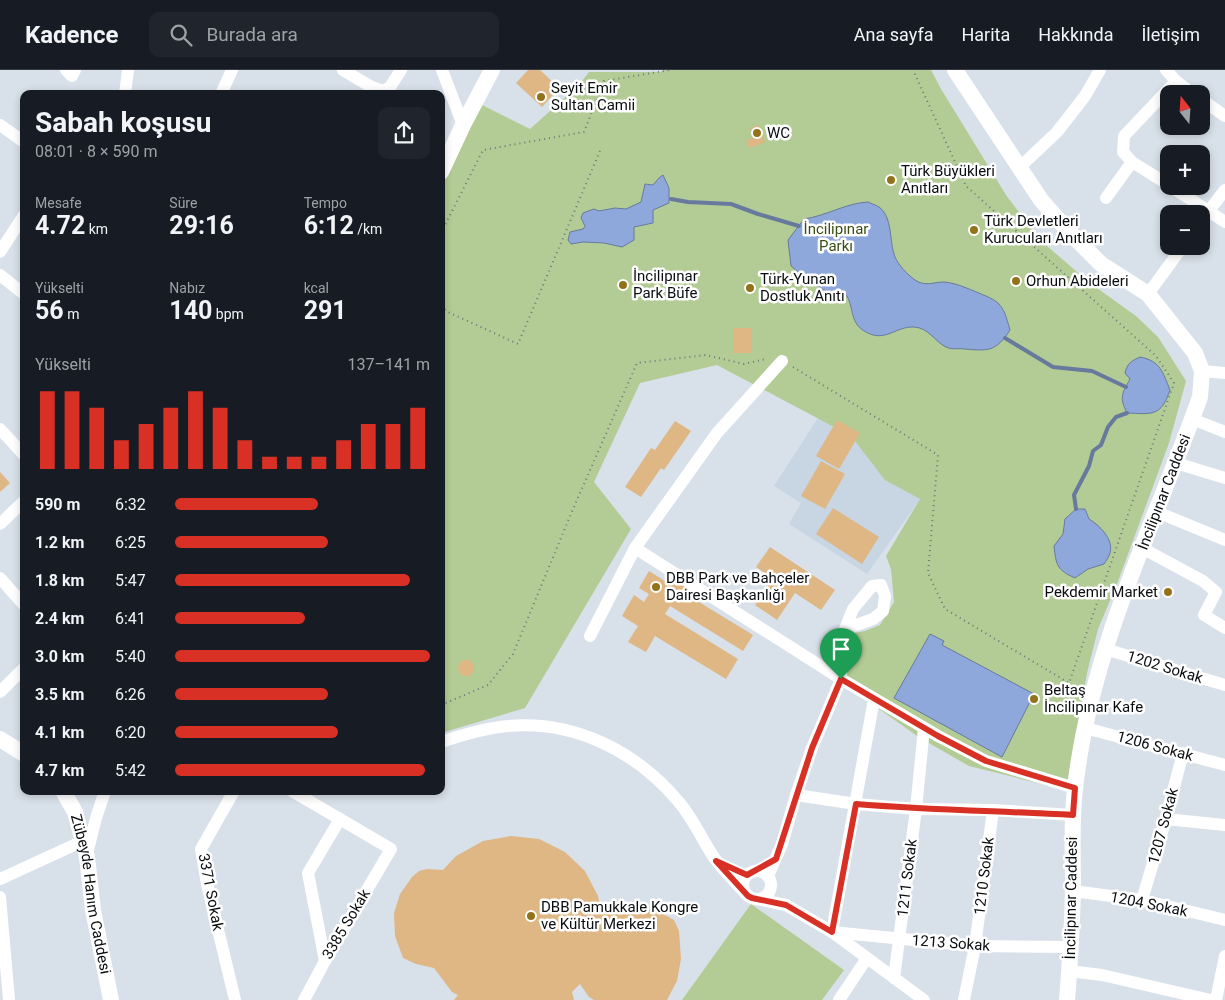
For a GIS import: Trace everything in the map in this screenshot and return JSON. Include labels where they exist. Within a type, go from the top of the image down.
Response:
[{"type":"main road","points":[[445,163],[492,70]]},
{"type":"main road","name":"İncilipınar Caddesi","points":[[957,71],[1041,200],[1101,264],[1148,294],[1195,353],[1202,371],[1200,397],[1105,649],[1085,728],[1075,788],[1073,815],[1073,891],[1067,1000]]},
{"type":"main road","points":[[0,739],[20,752]]},
{"type":"main road","name":"Zübeyde Hanım Caddesi","points":[[65,795],[74,812],[85,849],[93,910],[111,1000]]},
{"type":"street","points":[[66,70],[72,76],[75,70]]},
{"type":"street","points":[[126,90],[128,70]]},
{"type":"street","points":[[223,90],[232,70]]},
{"type":"street","points":[[343,70],[380,90]]},
{"type":"street","points":[[385,90],[390,87],[401,70]]},
{"type":"street","points":[[442,70],[463,125]]},
{"type":"street","points":[[1020,168],[1057,132],[1085,96],[1100,70]]},
{"type":"street","points":[[1166,70],[1181,85]]},
{"type":"street","points":[[1160,180],[1132,162],[1122,152],[1124,136],[1176,81]]},
{"type":"street","points":[[1210,106],[1225,116]]},
{"type":"street","points":[[0,124],[20,139]]},
{"type":"street","points":[[1106,198],[1132,162]]},
{"type":"street","points":[[1210,210],[1225,190]]},
{"type":"street","points":[[1184,195],[1200,205]]},
{"type":"street","points":[[1210,212],[1225,222]]},
{"type":"street","points":[[0,252],[20,220]]},
{"type":"street","points":[[1148,294],[1176,255]]},
{"type":"street","points":[[0,275],[20,291]]},
{"type":"street","points":[[590,636],[635,548],[717,433],[782,361]]},
{"type":"street","points":[[1202,371],[1225,373]]},
{"type":"street","points":[[1192,419],[1225,432]]},
{"type":"street","points":[[0,429],[20,451]]},
{"type":"street","points":[[1176,463],[1225,478]]},
{"type":"street","points":[[0,524],[20,505]]},
{"type":"street","points":[[1157,512],[1225,540]]},
{"type":"street","points":[[635,548],[841,679],[924,728],[986,761],[1075,788]]},
{"type":"street","points":[[1142,548],[1203,582],[1216,592],[1204,615],[1225,628]]},
{"type":"street","points":[[0,578],[20,600]]},
{"type":"street","points":[[752,898],[766,896],[771,889],[770,880],[796,794],[812,748],[841,679],[842,645],[845,628]]},
{"type":"street","name":"1202 Sokak","points":[[1105,649],[1225,685]]},
{"type":"street","points":[[0,692],[20,672]]},
{"type":"street","points":[[832,932],[874,698]]},
{"type":"street","points":[[445,741],[491,729],[525,725],[565,730],[625,753],[662,782],[680,803],[716,861],[752,898]]},
{"type":"street","name":"1211 Sokak","points":[[894,978],[916,809],[924,728]]},
{"type":"street","name":"1206 Sokak","points":[[1085,728],[1225,765]]},
{"type":"street","name":"1207 Sokak","points":[[1142,900],[1183,753]]},
{"type":"street","points":[[796,794],[856,804],[916,809],[993,810],[1073,815]]},
{"type":"street","points":[[0,879],[85,849],[104,795]]},
{"type":"street","name":"3371 Sokak","points":[[232,795],[201,849],[207,884],[235,1000]]},
{"type":"street","points":[[299,795],[340,819],[308,873],[325,961]]},
{"type":"street","name":"1210 Sokak","points":[[964,1000],[975,946],[993,810]]},
{"type":"street","name":"3385 Sokak","points":[[304,1000],[391,849],[340,819]]},
{"type":"street","points":[[1166,819],[1225,825]]},
{"type":"street","points":[[776,859],[749,873],[743,883],[745,892],[752,898],[786,905],[832,932],[924,1000]]},
{"type":"street","points":[[716,861],[749,873],[760,871],[770,880],[786,905]]},
{"type":"street","name":"1204 Sokak","points":[[1073,891],[1142,900],[1225,920]]},
{"type":"street","points":[[0,897],[8,1000]]},
{"type":"street","name":"1213 Sokak","points":[[832,932],[975,946],[1070,947]]},
{"type":"street","points":[[1216,1000],[1225,956]]},
{"type":"street","points":[[839,1000],[868,958]]},
{"type":"street","points":[[1069,971],[1102,975],[1153,994],[1211,1000]]},
{"type":"path","points":[[445,225],[483,150],[584,132],[604,81],[670,70]]},
{"type":"path","points":[[445,703],[488,685],[513,654],[572,509],[638,363],[706,355],[744,364],[776,358],[938,455],[928,573],[944,609],[1069,683],[1174,383],[1156,356],[966,186],[913,70]]},
{"type":"path","points":[[445,309],[518,344],[600,151]]},
{"type":"shaded area","points":[[818,418],[851,436],[885,479],[920,499],[867,574],[789,524],[801,503],[774,486]]},
{"type":"green space","name":"İncilipınar Parkı","points":[[665,70],[931,70],[1006,195],[1040,240],[1090,283],[1136,316],[1158,337],[1186,381],[1169,443],[1117,584],[1098,629],[1087,673],[1066,790],[969,766],[920,738],[834,677],[850,634],[880,625],[894,602],[891,569],[886,556],[920,499],[885,480],[851,436],[717,365],[640,383],[594,482],[631,529],[525,708],[445,732],[445,172],[482,105],[530,129],[579,85],[589,72],[660,72]]},
{"type":"green space","points":[[751,904],[844,970],[822,1000],[682,1000]]},
{"type":"water","points":[[663,175],[669,188],[669,203],[653,210],[653,223],[634,227],[634,240],[622,247],[604,243],[583,242],[571,244],[568,240],[570,232],[583,229],[585,226],[581,218],[583,213],[594,209],[599,211],[615,208],[626,209],[641,202],[645,184],[653,185]]},
{"type":"water","points":[[868,202],[879,207],[887,217],[895,257],[904,270],[915,280],[926,284],[944,282],[956,284],[999,304],[1005,313],[1010,330],[1000,343],[986,350],[951,348],[946,347],[928,332],[914,327],[908,327],[885,335],[873,335],[857,325],[847,296],[832,293],[821,288],[810,282],[791,266],[788,240],[804,219]]},
{"type":"water","points":[[1140,357],[1153,361],[1157,365],[1163,373],[1170,390],[1163,405],[1154,412],[1143,414],[1127,413],[1122,396],[1130,379],[1125,373],[1130,363]]},
{"type":"water","points":[[1076,509],[1085,509],[1089,519],[1105,533],[1111,548],[1104,564],[1088,569],[1075,578],[1058,566],[1054,546],[1063,534],[1065,519]]},
{"type":"water","points":[[930,634],[944,641],[942,645],[1034,694],[1002,757],[894,698]]},
{"type":"building","name":"Seyit Emir Sultan Camii","points":[[528,70],[540,70],[559,88],[542,107],[516,83]]},
{"type":"building","name":"WC","points":[[759,125],[765,142],[749,148],[746,140],[753,138],[750,128]]},
{"type":"building","points":[[733,328],[751,328],[751,353],[733,353]]},
{"type":"building","points":[[837,420],[860,433],[839,469],[816,456]]},
{"type":"building","points":[[675,421],[691,431],[664,470],[661,468],[641,497],[625,487],[651,448],[655,450]]},
{"type":"building","points":[[821,461],[845,474],[825,509],[801,496]]},
{"type":"building","points":[[0,472],[10,483],[0,492]]},
{"type":"building","points":[[833,508],[879,537],[862,564],[816,534]]},
{"type":"building","points":[[770,547],[835,590],[821,610],[795,593],[777,620],[755,605],[773,578],[756,567]]},
{"type":"building","points":[[649,571],[668,583],[672,577],[693,590],[689,596],[753,635],[743,651],[670,606],[665,614],[738,659],[726,679],[655,636],[646,652],[628,642],[638,626],[622,616],[634,595],[644,602],[649,594],[639,588]]},
{"type":"building","points":[[463,660],[469,660],[474,665],[472,674],[463,676],[458,671],[458,665]]},
{"type":"building","name":"DBB Pamukkale Kongre ve Kültür Merkezi","points":[[511,836],[539,839],[565,852],[585,871],[598,896],[601,911],[620,905],[640,906],[652,908],[674,920],[679,931],[681,959],[677,981],[667,1000],[594,1000],[589,997],[580,984],[572,992],[574,1000],[454,1000],[458,995],[452,992],[434,968],[416,964],[403,958],[395,936],[394,913],[400,894],[412,877],[419,871],[427,869],[443,870],[456,856],[483,841]]},
{"type":"waterway","points":[[671,199],[688,202],[731,204],[799,226]]},
{"type":"waterway","points":[[1005,338],[1053,367],[1092,371],[1126,387]]},
{"type":"waterway","points":[[1076,509],[1074,495],[1089,466],[1093,451],[1101,445],[1108,427],[1116,417],[1127,413]]},
{"type":"place","name":"Seyit Emir Sultan Camii","points":[[541,97]]},
{"type":"place","name":"WC","points":[[757,133]]},
{"type":"place","name":"Türk Büyükleri Anıtları","points":[[891,180]]},
{"type":"place","name":"Türk Devletleri Kurucuları Anıtları","points":[[974,230]]},
{"type":"place","name":"Orhun Abideleri","points":[[1016,281]]},
{"type":"place","name":"İncilipınar Park Büfe","points":[[623,285]]},
{"type":"place","name":"Türk-Yunan Dostluk Anıtı","points":[[750,288]]},
{"type":"place","name":"DBB Park ve Bahçeler Dairesi Başkanlığı","points":[[656,587]]},
{"type":"place","name":"Pekdemir Market","points":[[1168,592]]},
{"type":"place","name":"Beltaş İncilipınar Kafe","points":[[1034,699]]},
{"type":"place","name":"DBB Pamukkale Kongre ve Kültür Merkezi","points":[[531,916]]},
{"type":"route","points":[[841,679],[938,736],[986,761],[1075,788],[1073,815],[993,810],[916,809],[856,804],[832,932],[786,905],[748,896],[716,861],[747,875],[776,859],[812,748],[841,679]]}]
